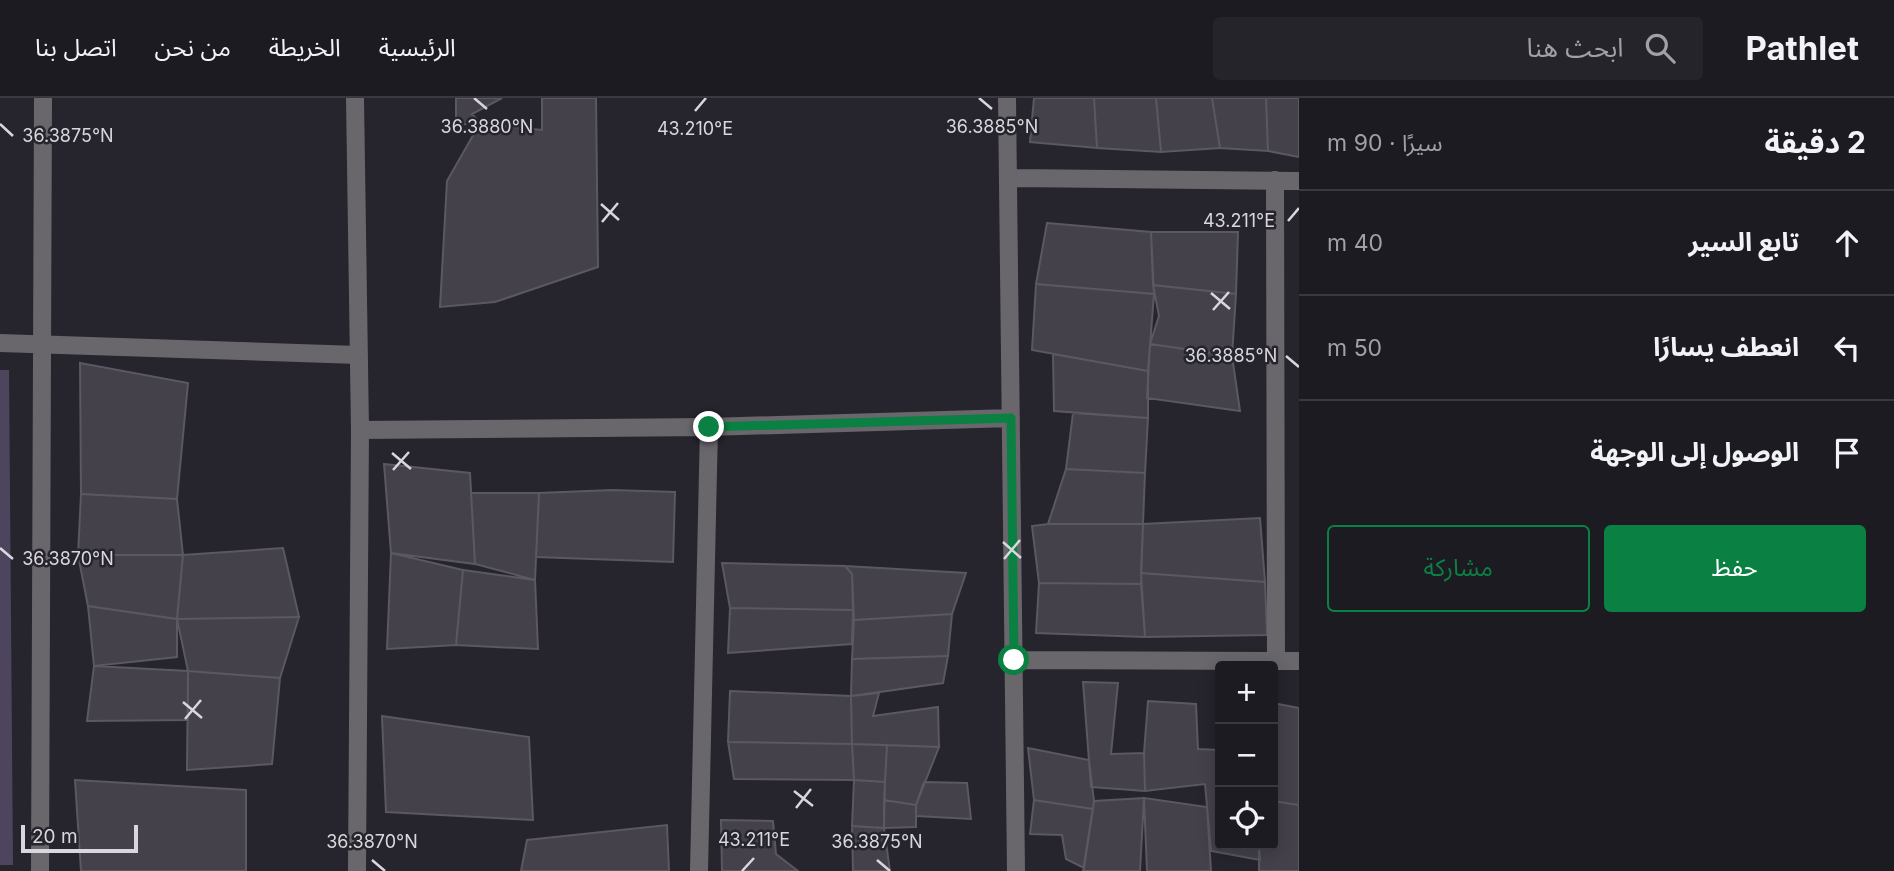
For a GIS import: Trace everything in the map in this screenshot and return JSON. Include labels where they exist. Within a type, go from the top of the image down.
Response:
[{"type":"street","points":[[40,871],[43,98]]},
{"type":"street","points":[[355,98],[360,430],[357,871]]},
{"type":"street","points":[[1007,98],[1016,871]]},
{"type":"street","points":[[1008,178],[1299,181]]},
{"type":"street","points":[[1014,660],[1276,661],[1275,180]]},
{"type":"street","points":[[0,343],[358,355]]},
{"type":"street","points":[[360,430],[709,427],[1011,418]]},
{"type":"street","points":[[699,871],[709,427]]},
{"type":"street","points":[[1278,661],[1299,661]]},
{"type":"shaded area","points":[[0,370],[9,370],[13,865],[0,865]]},
{"type":"building","points":[[456,98],[502,98],[472,114],[480,123],[456,125]]},
{"type":"building","points":[[542,98],[596,98],[598,267],[495,302],[440,307],[447,181],[480,123],[542,130]]},
{"type":"building","points":[[1034,98],[1094,98],[1097,148],[1030,142]]},
{"type":"building","points":[[1094,98],[1156,98],[1161,152],[1097,148]]},
{"type":"building","points":[[1156,98],[1212,98],[1220,148],[1161,152]]},
{"type":"building","points":[[1212,98],[1266,98],[1268,151],[1220,148]]},
{"type":"building","points":[[1266,98],[1299,98],[1299,157],[1268,151]]},
{"type":"building","points":[[1047,223],[1151,232],[1154,294],[1036,284]]},
{"type":"building","points":[[1151,232],[1238,232],[1236,294],[1153,285]]},
{"type":"building","points":[[1036,284],[1154,294],[1148,371],[1032,350]]},
{"type":"building","points":[[1153,285],[1236,294],[1232,356],[1150,344],[1159,316]]},
{"type":"building","points":[[1150,344],[1232,356],[1240,411],[1147,398]]},
{"type":"building","points":[[1053,354],[1148,371],[1148,418],[1054,411]]},
{"type":"building","points":[[80,363],[188,383],[177,499],[81,494]]},
{"type":"building","points":[[1073,413],[1148,418],[1145,473],[1066,469]]},
{"type":"building","points":[[384,464],[470,473],[475,564],[391,553]]},
{"type":"building","points":[[1066,469],[1145,473],[1143,524],[1048,524]]},
{"type":"building","points":[[612,490],[675,492],[673,562],[536,557],[539,493]]},
{"type":"building","points":[[471,493],[539,493],[535,580],[475,564]]},
{"type":"building","points":[[81,494],[177,499],[183,555],[78,555]]},
{"type":"building","points":[[1260,518],[1265,582],[1141,573],[1143,524]]},
{"type":"building","points":[[1143,524],[1141,584],[1039,583],[1032,526]]},
{"type":"building","points":[[283,548],[299,617],[177,619],[183,555]]},
{"type":"building","points":[[391,553],[463,570],[456,645],[387,649]]},
{"type":"building","points":[[78,555],[183,555],[177,619],[88,606]]},
{"type":"building","points":[[722,563],[845,566],[852,574],[853,610],[730,608]]},
{"type":"building","points":[[845,566],[966,573],[952,614],[854,620],[852,574]]},
{"type":"building","points":[[463,570],[535,580],[538,649],[456,645]]},
{"type":"building","points":[[1141,573],[1265,582],[1267,635],[1145,637]]},
{"type":"building","points":[[1039,583],[1141,584],[1145,637],[1036,633]]},
{"type":"building","points":[[88,606],[177,619],[177,657],[94,666]]},
{"type":"building","points":[[730,608],[853,610],[852,644],[728,653]]},
{"type":"building","points":[[952,614],[948,656],[852,659],[854,620]]},
{"type":"building","points":[[299,617],[280,678],[188,671],[177,619]]},
{"type":"building","points":[[948,656],[943,683],[851,696],[852,659]]},
{"type":"building","points":[[94,666],[188,671],[188,720],[87,721]]},
{"type":"building","points":[[188,671],[280,678],[272,764],[187,770]]},
{"type":"building","points":[[1083,682],[1118,683],[1111,754],[1144,753],[1145,791],[1091,787]]},
{"type":"building","points":[[730,691],[851,696],[852,744],[728,742]]},
{"type":"building","points":[[879,693],[873,716],[938,707],[939,747],[852,744],[851,696]]},
{"type":"building","points":[[1148,701],[1196,704],[1198,749],[1215,750],[1215,850],[1259,850],[1260,860],[1211,851],[1205,784],[1145,791],[1144,753]]},
{"type":"building","points":[[1278,704],[1299,708],[1299,805],[1278,802]]},
{"type":"building","points":[[382,716],[529,737],[533,820],[386,812]]},
{"type":"building","points":[[728,742],[852,744],[854,780],[734,779]]},
{"type":"building","points":[[852,744],[887,745],[885,782],[854,780]]},
{"type":"building","points":[[887,745],[939,747],[916,805],[884,800]]},
{"type":"building","points":[[1028,748],[1089,760],[1093,809],[1034,800]]},
{"type":"building","points":[[75,780],[246,790],[246,871],[81,871]]},
{"type":"building","points":[[854,780],[885,782],[884,828],[852,826]]},
{"type":"building","points":[[924,782],[967,783],[971,819],[916,816],[916,805]]},
{"type":"building","points":[[1144,798],[1140,871],[1083,871],[1094,801]]},
{"type":"building","points":[[1144,798],[1207,807],[1211,871],[1147,871]]},
{"type":"building","points":[[884,800],[916,805],[916,827],[884,828]]},
{"type":"building","points":[[1034,800],[1093,809],[1084,868],[1066,859],[1062,835],[1030,834]]},
{"type":"building","points":[[1278,802],[1299,805],[1299,871],[1259,871],[1259,850],[1278,850]]},
{"type":"building","points":[[721,820],[773,821],[776,854],[798,871],[722,871]]},
{"type":"building","points":[[667,825],[669,871],[521,871],[527,840]]},
{"type":"building","points":[[852,826],[884,828],[890,871],[853,871]]},
{"type":"route","points":[[709,427],[1011,418],[1014,660]]}]
